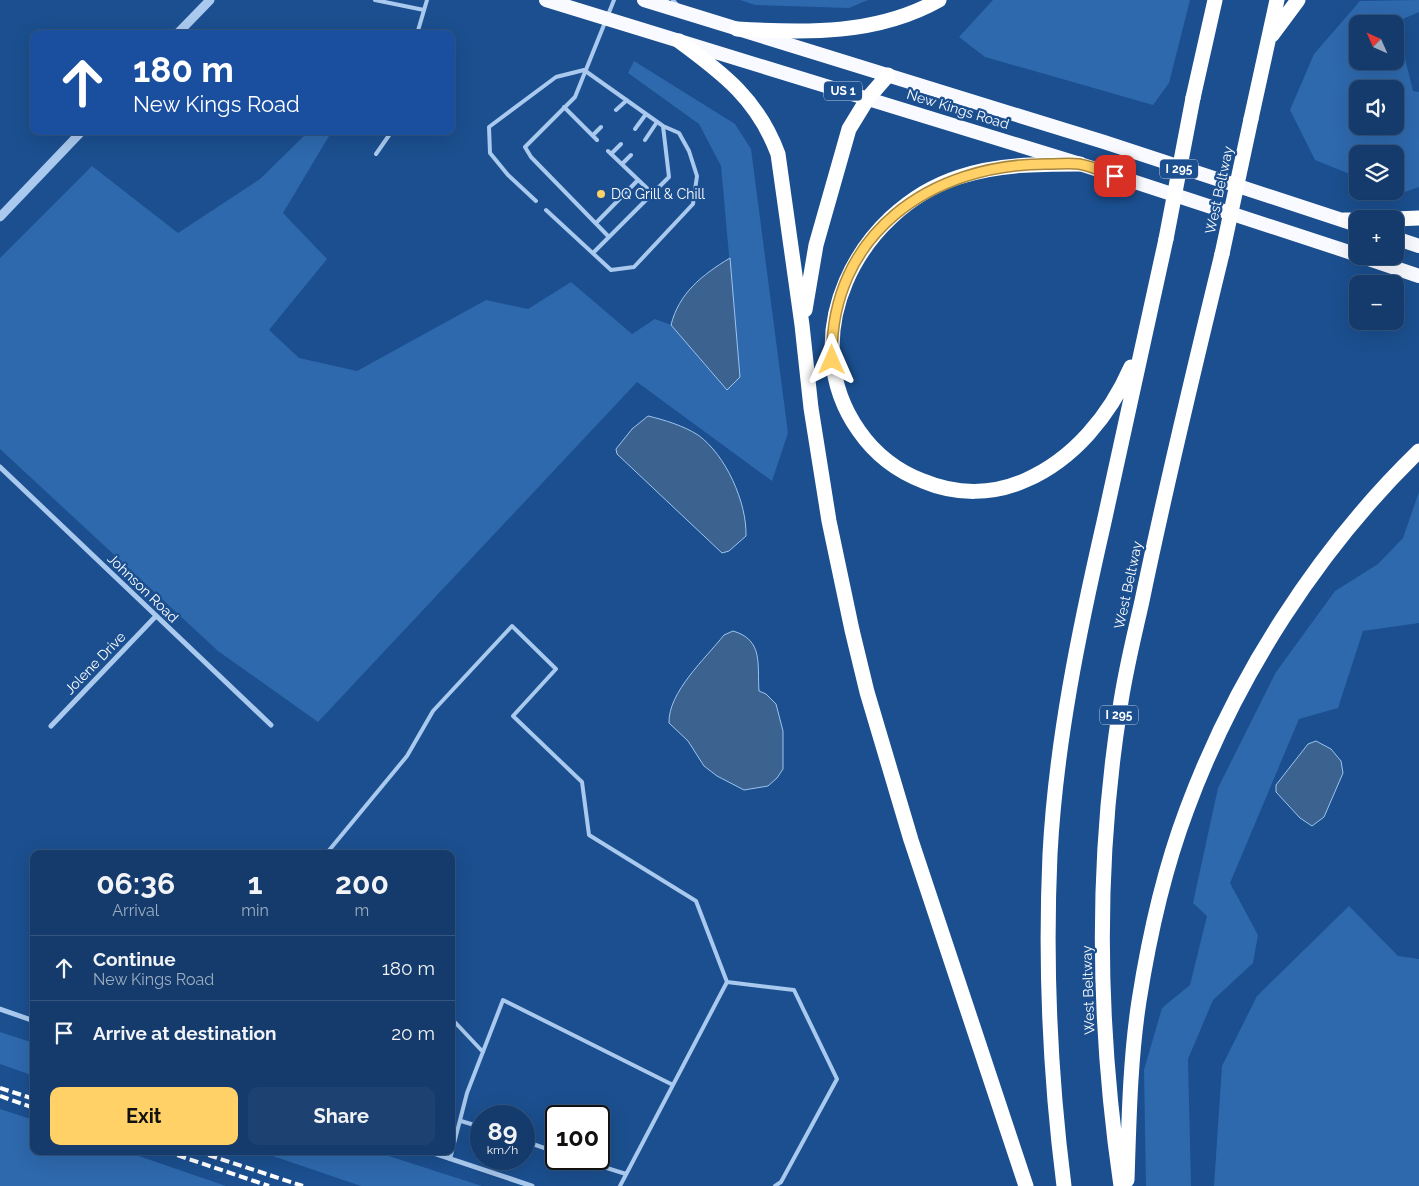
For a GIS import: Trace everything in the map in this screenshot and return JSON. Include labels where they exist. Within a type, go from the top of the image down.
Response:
[{"type":"highway","name":"New Kings Road","points":[[546,0],[1080,164],[1349,253]]},
{"type":"highway","name":"New Kings Road","points":[[644,0],[1104,142],[1349,221]]},
{"type":"highway","points":[[737,29],[802,32],[880,24],[940,0]]},
{"type":"highway","name":"I 295","points":[[1064,1186],[1050,1043],[1050,854],[1057,783],[1072,675],[1166,239],[1193,98],[1215,0]]},
{"type":"highway","name":"West Beltway","points":[[1121,1186],[1110,1113],[1102,978],[1105,842],[1120,708],[1157,526],[1222,254],[1277,0]]},
{"type":"highway","points":[[1268,40],[1298,0]]},
{"type":"highway","points":[[679,41],[728,78],[756,110],[770,132],[778,154],[784,183],[811,408],[829,521],[867,692],[911,840],[1026,1186]]},
{"type":"highway","points":[[802,325],[818,236],[849,129],[868,98],[888,76]]},
{"type":"highway","points":[[1080,164],[1027,164],[985,170],[957,177],[931,189],[901,209],[882,225],[867,244],[841,292],[831,339],[832,360],[837,389],[850,419],[866,441],[894,467],[906,475],[943,488],[968,492],[996,490],[1015,485],[1041,473],[1070,453],[1098,423],[1114,400],[1124,384],[1143,341]]},
{"type":"highway","points":[[1404,219],[1419,218]]},
{"type":"highway","points":[[1404,241],[1419,246]]},
{"type":"highway","name":"New Kings Road","points":[[1386,265],[1419,276]]},
{"type":"highway","points":[[1127,1186],[1129,1104],[1139,1003],[1156,912],[1187,809],[1225,721],[1264,650],[1297,598],[1360,515],[1419,451]]},
{"type":"street","points":[[181,30],[210,0]]},
{"type":"street","points":[[0,217],[78,135]]},
{"type":"street","name":"Johnson Road","points":[[0,467],[271,726]]},
{"type":"street","name":"Jolene Drive","points":[[51,726],[156,616]]},
{"type":"street","points":[[0,1009],[30,1020]]},
{"type":"street","points":[[438,1155],[532,1186]]},
{"type":"lane","points":[[375,0],[424,10]]},
{"type":"lane","points":[[418,30],[426,0]]},
{"type":"lane","points":[[609,237],[532,157],[525,147],[575,96],[614,0]]},
{"type":"lane","points":[[673,0],[685,13]]},
{"type":"lane","points":[[536,200],[508,175],[490,153],[489,126],[556,77],[584,70],[663,126],[679,132],[689,151],[697,176],[693,204],[634,267],[611,270],[546,210]]},
{"type":"lane","points":[[616,110],[627,100]]},
{"type":"lane","points":[[564,107],[598,140]]},
{"type":"lane","points":[[635,129],[646,114]]},
{"type":"lane","points":[[645,140],[657,122]]},
{"type":"lane","points":[[593,253],[669,177],[663,126]]},
{"type":"lane","points":[[592,135],[601,127]]},
{"type":"lane","points":[[376,154],[389,135]]},
{"type":"lane","points":[[620,144],[610,152],[652,193]]},
{"type":"lane","points":[[622,164],[630,155]]},
{"type":"lane","points":[[596,223],[638,180]]},
{"type":"lane","points":[[329,850],[407,756],[433,711],[512,626],[556,669],[513,716],[582,782],[589,834],[696,901],[727,982],[620,1186]]},
{"type":"lane","points":[[727,982],[794,990],[838,1079],[781,1182],[775,1186]]},
{"type":"lane","points":[[455,1142],[467,1093],[503,1000],[673,1085]]},
{"type":"lane","points":[[455,1022],[482,1052]]},
{"type":"lane","points":[[461,1121],[470,1124]]},
{"type":"lane","points":[[450,1159],[451,1155]]},
{"type":"lane","points":[[610,1169],[626,1174]]},
{"type":"shaded area","points":[[740,0],[868,0],[849,8],[755,5]]},
{"type":"shaded area","points":[[993,0],[1190,0],[1169,83],[1153,105],[985,57],[959,37]]},
{"type":"shaded area","points":[[1419,0],[1419,12],[1404,19],[1404,15],[1349,15],[1349,70],[1404,70],[1404,54],[1413,91],[1419,92],[1419,187],[1404,192],[1404,145],[1349,145],[1349,174],[1315,160],[1290,110],[1314,54],[1360,1]]},
{"type":"shaded area","points":[[634,61],[735,124],[751,149],[788,433],[772,481],[637,382],[318,722],[218,651],[0,449],[0,258],[92,166],[178,233],[260,179],[305,135],[329,136],[283,213],[327,259],[269,330],[299,358],[357,371],[486,300],[528,309],[571,282],[632,334],[655,319],[671,325],[727,390],[740,377],[721,166],[699,124],[628,73]]},
{"type":"shaded area","points":[[730,258],[740,377],[727,390],[671,325],[680,303],[693,286],[710,271]]},
{"type":"shaded area","points":[[648,416],[661,419],[698,435],[708,444],[726,467],[739,495],[743,509],[746,536],[729,551],[722,553],[617,454],[616,449],[632,429]]},
{"type":"shaded area","points":[[1419,492],[1419,623],[1363,631],[1338,708],[1299,719],[1230,883],[1258,935],[1253,963],[1213,1000],[1188,1059],[1191,1186],[1146,1186],[1144,1070],[1162,1008],[1190,985],[1207,916],[1193,903],[1218,788],[1276,672],[1335,591],[1378,564],[1403,538]]},
{"type":"shaded area","points":[[733,631],[743,635],[754,647],[758,663],[759,691],[766,694],[776,704],[783,731],[783,769],[768,786],[744,790],[717,776],[704,766],[688,741],[669,723],[670,711],[675,699],[689,676],[724,635]]},
{"type":"shaded area","points":[[1316,741],[1331,749],[1341,761],[1343,773],[1324,817],[1312,826],[1300,818],[1276,792],[1276,785],[1308,744]]},
{"type":"shaded area","points":[[1349,906],[1398,956],[1419,959],[1419,1186],[1214,1186],[1222,1066],[1257,996]]},
{"type":"shaded area","points":[[0,1032],[30,1042],[30,1075],[0,1064]]},
{"type":"shaded area","points":[[0,1109],[30,1119],[30,1155],[136,1155],[226,1186],[0,1186]]},
{"type":"shaded area","points":[[270,1155],[385,1155],[482,1186],[361,1186]]},
{"type":"railway","points":[[0,1088],[30,1098]]},
{"type":"railway","points":[[0,1096],[30,1107]]},
{"type":"railway","points":[[177,1155],[269,1186]]},
{"type":"railway","points":[[208,1155],[303,1186]]},
{"type":"place","name":"DQ Grill & Chill","points":[[601,194]]},
{"type":"route","points":[[832,360],[831,339],[834,318],[841,292],[851,271],[867,244],[882,225],[901,209],[931,189],[957,177],[985,170],[1027,164],[1080,164],[1115,176]]}]
